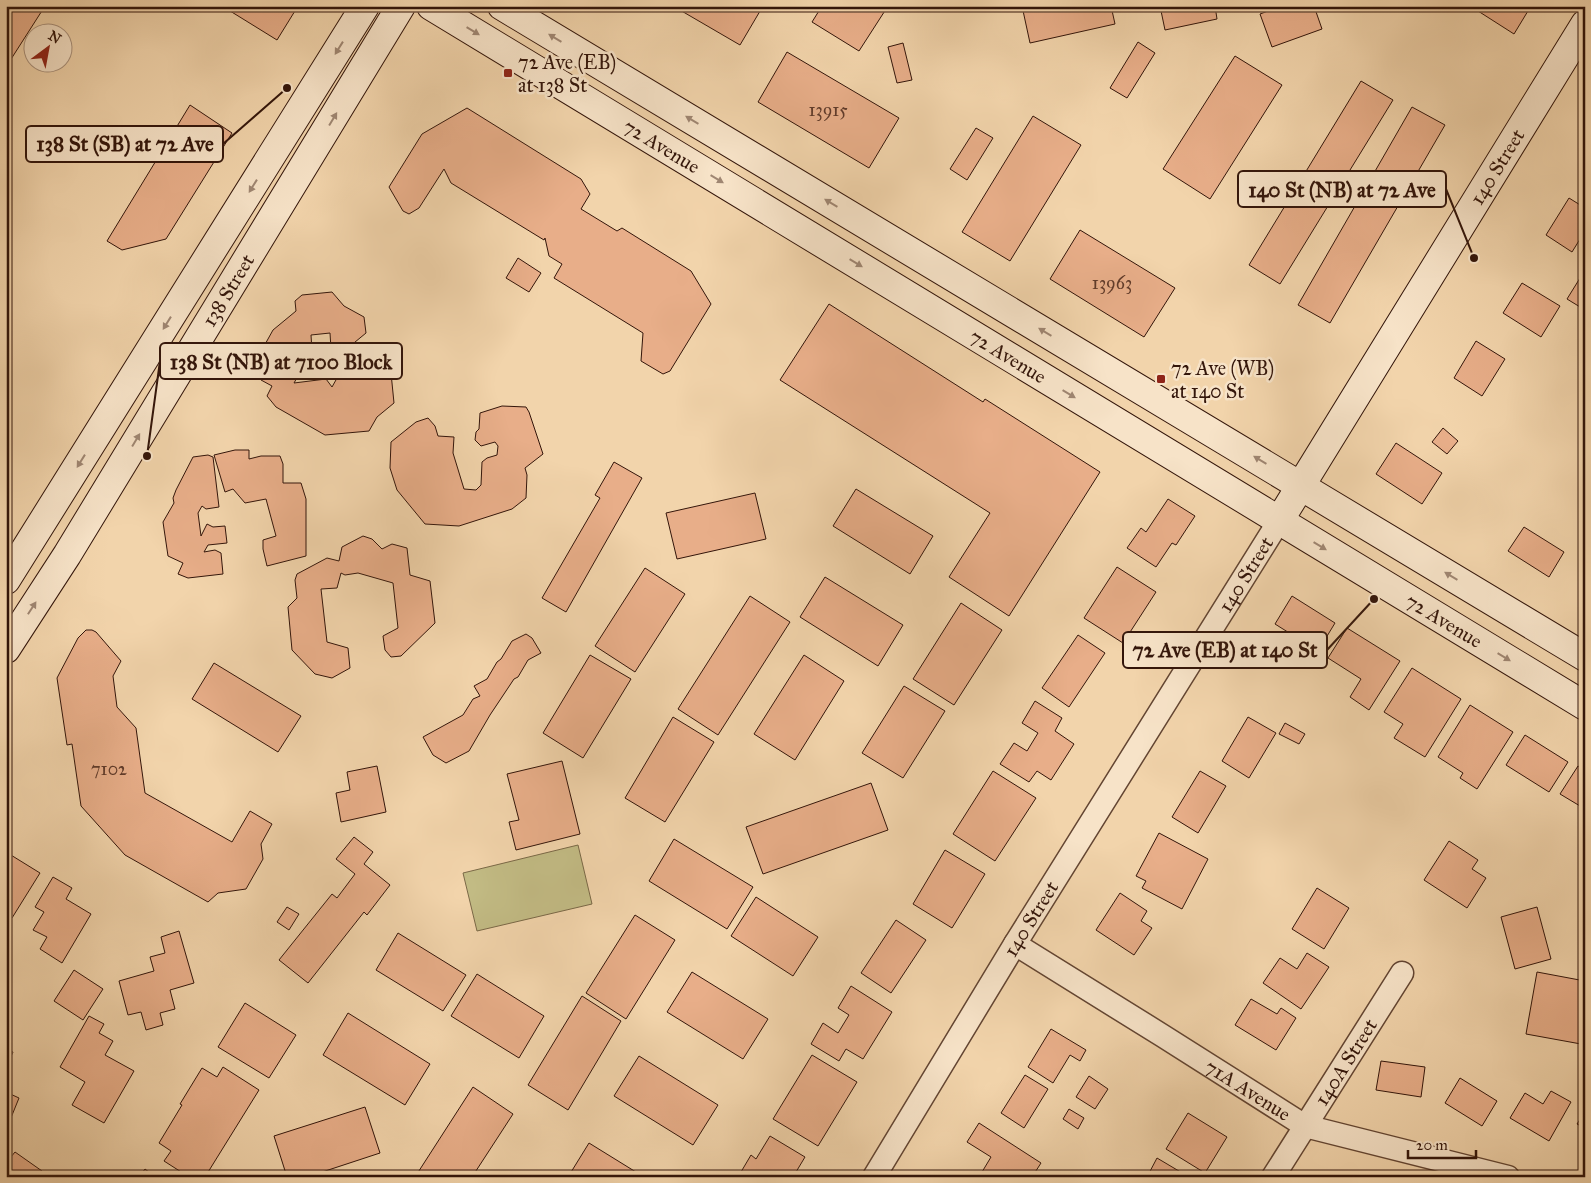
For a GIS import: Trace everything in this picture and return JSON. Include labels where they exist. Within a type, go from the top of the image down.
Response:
[{"type":"main road","name":"138 Street","points":[[6,580],[365,6]]},
{"type":"main road","name":"138 Street","points":[[6,649],[72,546],[401,6]]},
{"type":"main road","name":"72 Avenue","points":[[432,6],[1585,706]]},
{"type":"main road","name":"72 Avenue","points":[[502,6],[1585,657]]},
{"type":"main road","name":"140 Street","points":[[1279,521],[1585,24]]},
{"type":"street","name":"140 Street","points":[[874,1177],[1015,944],[1279,521]]},
{"type":"street","name":"71A Avenue","points":[[1015,944],[1305,1126],[1508,1177]]},
{"type":"street","name":"140A Street","points":[[1273,1177],[1402,973]]},
{"type":"shaded area","points":[[578,845],[592,904],[477,931],[463,873]]},
{"type":"building","points":[[6,6],[45,6],[35,22],[22,22],[22,42],[6,67]]},
{"type":"building","points":[[222,6],[298,6],[277,40]]},
{"type":"building","points":[[673,6],[763,6],[740,45]]},
{"type":"building","points":[[822,6],[888,6],[859,51],[812,22]]},
{"type":"building","points":[[1022,6],[1111,6],[1115,24],[1030,43]]},
{"type":"building","points":[[1160,6],[1215,6],[1217,19],[1165,30]]},
{"type":"building","points":[[1275,6],[1314,6],[1322,29],[1272,47],[1260,14],[1276,8]]},
{"type":"building","points":[[1480,6],[1531,6],[1514,34],[1478,11]]},
{"type":"building","points":[[1138,42],[1155,53],[1127,98],[1110,88]]},
{"type":"building","points":[[903,43],[912,80],[897,83],[888,47]]},
{"type":"building","points":[[787,52],[899,118],[869,168],[758,102]]},
{"type":"building","points":[[1235,56],[1282,85],[1210,199],[1163,169]]},
{"type":"building","points":[[1361,81],[1393,100],[1280,284],[1249,265]]},
{"type":"building","points":[[190,105],[232,133],[166,239],[122,250],[107,241]]},
{"type":"building","points":[[1412,107],[1445,125],[1330,323],[1298,305]]},
{"type":"building","points":[[467,108],[581,179],[590,194],[581,209],[617,231],[622,228],[691,271],[711,304],[670,371],[663,374],[641,361],[643,333],[554,278],[562,264],[549,256],[545,238],[544,240],[451,183],[444,169],[419,208],[409,214],[403,211],[389,187],[422,134]]},
{"type":"building","points":[[1033,116],[1081,145],[1010,261],[962,232]]},
{"type":"building","points":[[976,128],[993,138],[967,180],[950,169]]},
{"type":"building","points":[[1569,198],[1585,208],[1585,231],[1572,252],[1546,235]]},
{"type":"building","points":[[1080,230],[1175,288],[1144,337],[1050,279]]},
{"type":"building","points":[[518,258],[541,273],[529,292],[506,278]]},
{"type":"building","points":[[1585,270],[1585,310],[1567,299]]},
{"type":"building","points":[[1522,283],[1560,306],[1541,337],[1503,313]]},
{"type":"building","points":[[332,292],[344,306],[364,317],[366,333],[349,347],[331,349],[330,333],[311,335],[312,351],[294,383],[326,379],[332,387],[341,371],[352,370],[363,376],[391,373],[394,403],[377,417],[369,431],[325,435],[276,407],[267,396],[272,386],[261,380],[258,357],[273,330],[296,311],[295,301],[302,295]]},
{"type":"building","points":[[829,304],[983,402],[985,399],[1100,472],[1009,616],[949,577],[990,513],[780,380]]},
{"type":"building","points":[[1476,341],[1505,359],[1482,396],[1454,378]]},
{"type":"building","points":[[502,406],[526,407],[543,454],[525,468],[527,475],[526,498],[512,509],[459,526],[425,524],[397,490],[390,468],[391,442],[416,422],[428,418],[435,426],[438,436],[454,437],[453,453],[464,489],[476,490],[481,485],[482,462],[487,458],[497,455],[498,446],[495,442],[481,446],[475,440],[476,432],[479,429],[480,413]]},
{"type":"building","points":[[1443,428],[1458,441],[1447,454],[1432,442]]},
{"type":"building","points":[[1396,443],[1442,473],[1422,504],[1376,474]]},
{"type":"building","points":[[235,450],[249,450],[249,459],[261,456],[280,456],[283,464],[283,483],[301,483],[306,499],[306,556],[267,566],[263,540],[276,536],[266,499],[245,503],[233,489],[225,492],[214,455]]},
{"type":"building","points":[[208,455],[213,457],[219,507],[206,509],[202,506],[198,513],[201,536],[207,524],[213,527],[225,526],[227,543],[208,545],[204,552],[215,550],[221,553],[223,574],[188,578],[178,574],[183,563],[168,556],[163,522],[174,503],[173,498],[176,490],[193,457]]},
{"type":"building","points":[[614,462],[642,478],[566,612],[542,598],[600,498],[595,495]]},
{"type":"building","points":[[856,489],[933,536],[910,574],[833,526]]},
{"type":"building","points":[[755,493],[766,539],[677,559],[666,513]]},
{"type":"building","points":[[1168,499],[1195,516],[1176,545],[1172,543],[1156,567],[1127,548],[1141,528],[1146,532]]},
{"type":"building","points":[[1524,527],[1564,552],[1549,577],[1508,551]]},
{"type":"building","points":[[363,536],[372,539],[382,549],[392,544],[407,548],[410,575],[430,581],[435,623],[401,656],[391,657],[385,650],[383,636],[398,628],[393,583],[358,573],[345,575],[341,573],[337,588],[321,589],[327,642],[348,648],[350,668],[332,678],[315,674],[292,650],[288,607],[297,598],[295,580],[297,574],[327,558],[339,561],[342,547]]},
{"type":"building","points":[[1117,567],[1156,592],[1123,643],[1084,618]]},
{"type":"building","points":[[645,568],[685,594],[635,672],[595,646]]},
{"type":"building","points":[[825,577],[903,625],[878,666],[800,617]]},
{"type":"building","points":[[750,596],[790,622],[718,735],[678,709]]},
{"type":"building","points":[[1292,596],[1335,623],[1318,651],[1275,624]]},
{"type":"building","points":[[961,603],[1002,630],[954,705],[913,679]]},
{"type":"building","points":[[1347,628],[1400,661],[1369,710],[1350,697],[1361,679],[1328,658]]},
{"type":"building","points":[[86,630],[96,632],[121,661],[113,676],[117,707],[136,728],[145,793],[232,842],[250,811],[272,824],[261,844],[263,859],[246,889],[218,893],[208,902],[125,855],[81,806],[72,744],[67,745],[57,678],[78,638]]},
{"type":"building","points":[[526,634],[532,638],[541,653],[528,660],[518,677],[514,679],[469,751],[446,763],[433,755],[423,737],[463,715],[473,699],[480,696],[474,686],[487,679],[512,641]]},
{"type":"building","points":[[1078,635],[1105,653],[1069,707],[1042,688]]},
{"type":"building","points":[[590,655],[631,679],[583,758],[543,733]]},
{"type":"building","points":[[804,655],[844,681],[795,760],[754,734]]},
{"type":"building","points":[[214,663],[301,716],[278,752],[192,699]]},
{"type":"building","points":[[1412,668],[1461,699],[1425,757],[1394,738],[1403,724],[1384,712]]},
{"type":"building","points":[[904,686],[945,711],[903,778],[862,753]]},
{"type":"building","points":[[1035,701],[1062,718],[1055,731],[1074,744],[1051,780],[1037,771],[1029,782],[1000,764],[1014,743],[1027,751],[1038,733],[1022,723]]},
{"type":"building","points":[[1470,705],[1513,732],[1477,789],[1460,778],[1463,773],[1438,757]]},
{"type":"building","points":[[673,717],[714,742],[665,822],[625,798]]},
{"type":"building","points":[[1248,717],[1276,733],[1249,778],[1222,761]]},
{"type":"building","points":[[1285,723],[1305,734],[1299,744],[1279,734]]},
{"type":"building","points":[[1525,735],[1568,762],[1549,792],[1506,765]]},
{"type":"building","points":[[562,761],[580,834],[516,850],[509,822],[519,820],[507,774]]},
{"type":"building","points":[[377,766],[386,812],[341,822],[336,793],[350,790],[347,772]]},
{"type":"building","points":[[1578,766],[1585,771],[1585,809],[1560,794]]},
{"type":"building","points":[[993,771],[1036,798],[995,861],[953,834]]},
{"type":"building","points":[[1200,771],[1226,786],[1198,833],[1172,817]]},
{"type":"building","points":[[871,783],[888,830],[763,874],[746,827]]},
{"type":"building","points":[[1159,833],[1208,859],[1182,909],[1142,888],[1146,881],[1136,876]]},
{"type":"building","points":[[354,837],[373,852],[364,864],[390,885],[367,915],[364,912],[308,983],[279,960],[332,894],[337,898],[355,874],[336,859]]},
{"type":"building","points":[[674,839],[753,887],[727,929],[649,881]]},
{"type":"building","points":[[1449,841],[1478,860],[1472,869],[1486,878],[1467,908],[1424,880]]},
{"type":"building","points":[[945,850],[985,874],[952,928],[913,904]]},
{"type":"building","points":[[6,852],[40,873],[12,918],[6,914]]},
{"type":"building","points":[[53,877],[72,888],[66,899],[91,914],[62,963],[40,949],[47,937],[33,930],[44,912],[35,907]]},
{"type":"building","points":[[1317,888],[1349,908],[1324,949],[1292,929]]},
{"type":"building","points":[[1120,893],[1147,911],[1141,921],[1152,928],[1134,955],[1096,930]]},
{"type":"building","points":[[756,897],[818,937],[793,976],[731,936]]},
{"type":"building","points":[[287,907],[299,914],[289,930],[277,922]]},
{"type":"building","points":[[1537,907],[1551,959],[1515,969],[1501,917]]},
{"type":"building","points":[[635,915],[675,940],[626,1019],[586,993]]},
{"type":"building","points":[[896,920],[926,940],[891,993],[861,973]]},
{"type":"building","points":[[179,931],[194,983],[170,990],[175,1009],[160,1013],[163,1025],[146,1030],[141,1012],[128,1015],[119,981],[154,971],[150,957],[165,953],[161,937]]},
{"type":"building","points":[[398,933],[466,975],[443,1011],[376,970]]},
{"type":"building","points":[[1307,953],[1329,967],[1301,1009],[1263,983],[1280,958],[1297,969]]},
{"type":"building","points":[[74,970],[103,989],[83,1020],[54,1001]]},
{"type":"building","points":[[692,972],[768,1019],[743,1059],[667,1012]]},
{"type":"building","points":[[1537,972],[1585,981],[1585,1021],[1581,1044],[1526,1034]]},
{"type":"building","points":[[477,974],[544,1016],[519,1058],[451,1016]]},
{"type":"building","points":[[851,986],[892,1012],[863,1059],[846,1049],[839,1061],[811,1044],[823,1023],[838,1033],[849,1015],[838,1008]]},
{"type":"building","points":[[582,996],[621,1021],[568,1110],[528,1085]]},
{"type":"building","points":[[1251,999],[1277,1014],[1281,1008],[1296,1018],[1276,1050],[1235,1025]]},
{"type":"building","points":[[245,1003],[296,1035],[269,1078],[218,1047]]},
{"type":"building","points":[[348,1013],[430,1064],[405,1105],[323,1055]]},
{"type":"building","points":[[89,1016],[104,1024],[99,1033],[113,1041],[105,1055],[134,1071],[104,1123],[72,1105],[85,1082],[60,1067]]},
{"type":"building","points":[[1051,1029],[1086,1050],[1080,1061],[1070,1055],[1053,1083],[1028,1067]]},
{"type":"building","points":[[6,1049],[13,1052],[6,1068]]},
{"type":"building","points":[[812,1055],[857,1082],[818,1146],[773,1119]]},
{"type":"building","points":[[639,1056],[718,1105],[693,1145],[614,1096]]},
{"type":"building","points":[[1381,1061],[1425,1067],[1421,1097],[1376,1090]]},
{"type":"building","points":[[223,1067],[259,1090],[205,1177],[189,1177],[164,1161],[171,1151],[159,1143],[202,1068],[217,1077]]},
{"type":"building","points":[[1025,1075],[1048,1089],[1024,1128],[1001,1113]]},
{"type":"building","points":[[1089,1076],[1108,1089],[1095,1109],[1076,1097]]},
{"type":"building","points":[[1460,1078],[1497,1101],[1482,1126],[1445,1103]]},
{"type":"building","points":[[473,1087],[513,1114],[472,1177],[415,1177]]},
{"type":"building","points":[[1551,1091],[1571,1102],[1549,1141],[1510,1118],[1525,1093],[1543,1104]]},
{"type":"building","points":[[6,1092],[19,1098],[6,1130]]},
{"type":"building","points":[[365,1107],[380,1153],[307,1177],[287,1177],[274,1136]]},
{"type":"building","points":[[1069,1109],[1084,1118],[1078,1129],[1063,1119]]},
{"type":"building","points":[[1585,1112],[1585,1128],[1577,1124]]},
{"type":"building","points":[[1188,1113],[1227,1137],[1205,1173],[1166,1149]]},
{"type":"building","points":[[979,1123],[1041,1163],[1032,1177],[979,1177],[991,1157],[967,1142]]},
{"type":"building","points":[[770,1136],[805,1157],[793,1177],[738,1177],[751,1155],[756,1159]]},
{"type":"building","points":[[589,1143],[644,1177],[568,1177]]},
{"type":"building","points":[[15,1152],[42,1171],[38,1177],[6,1177],[6,1163]]},
{"type":"building","points":[[1157,1158],[1189,1177],[1147,1177]]},
{"type":"building","points":[[145,1169],[155,1177],[139,1177]]},
{"type":"place","name":"72 Ave (EB) at 138 St","points":[[508,73]]},
{"type":"place","name":"138 St (SB) at 72 Ave","points":[[287,88]]},
{"type":"place","name":"140 St (NB) at 72 Ave","points":[[1474,258]]},
{"type":"place","name":"72 Ave (WB) at 140 St","points":[[1161,379]]},
{"type":"place","name":"138 St (NB) at 7100 Block","points":[[147,456]]},
{"type":"place","name":"72 Ave (EB) at 140 St","points":[[1374,599]]}]
